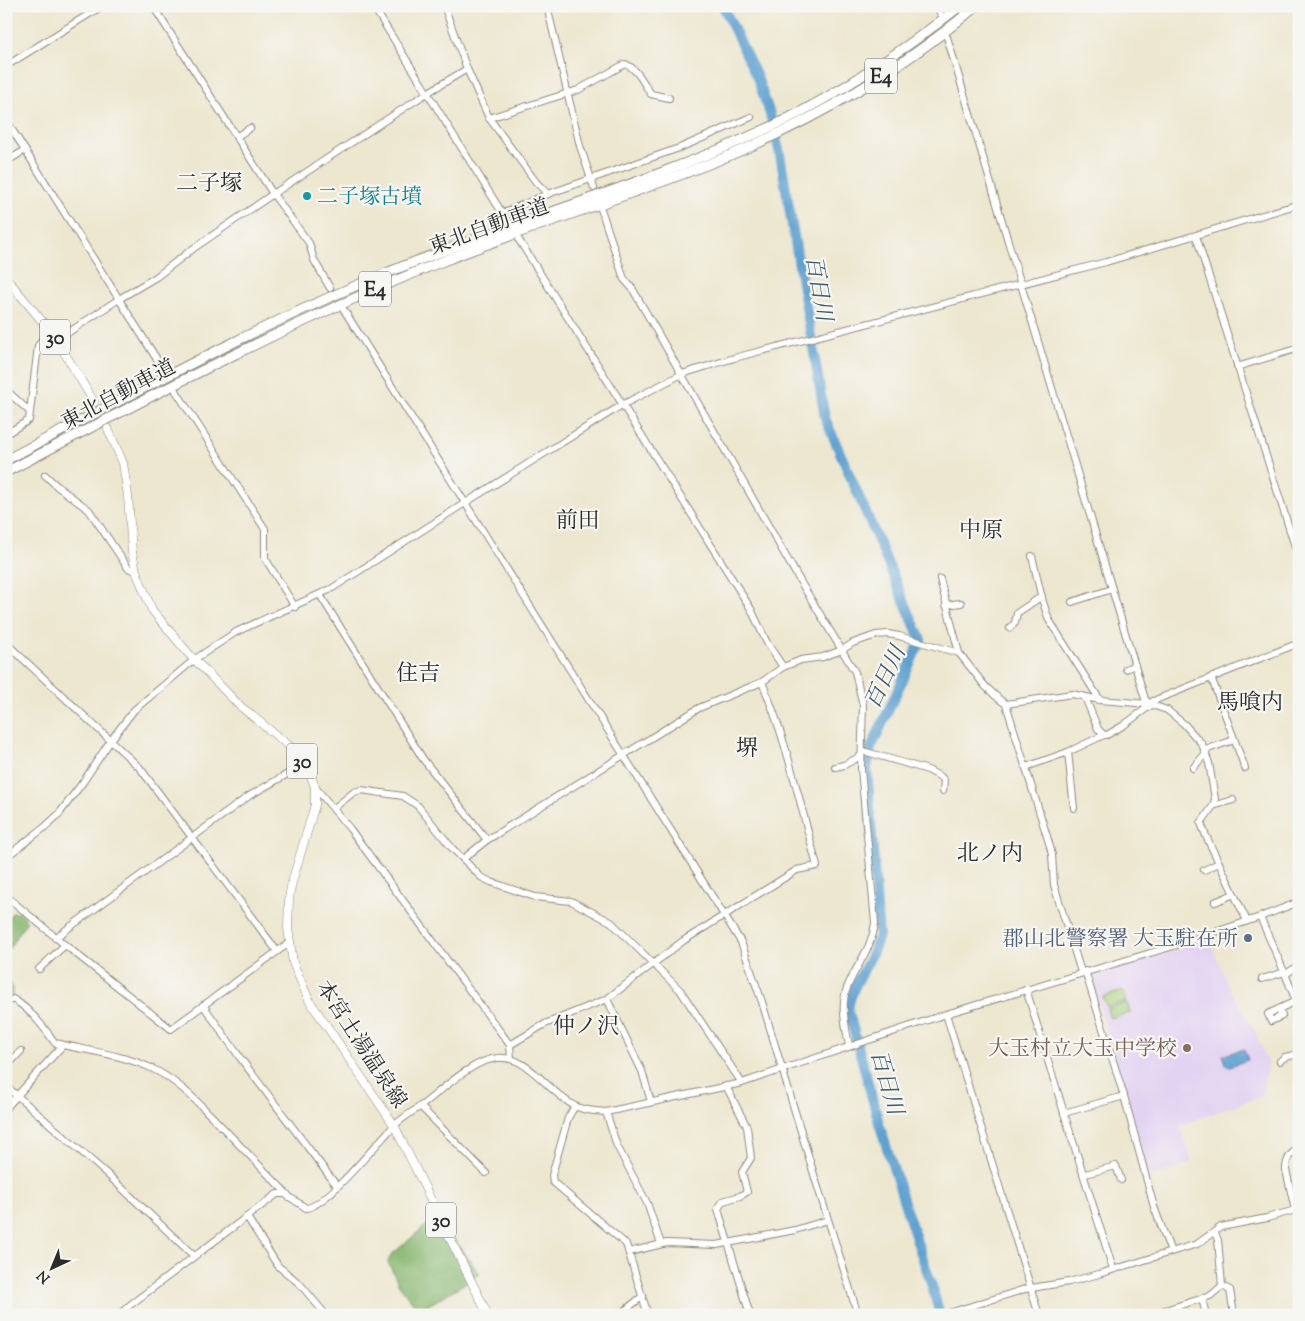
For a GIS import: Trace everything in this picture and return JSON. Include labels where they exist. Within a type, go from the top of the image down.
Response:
[{"type":"highway","name":"東北自動車道","points":[[6,460],[234,342],[344,291],[452,247],[675,166],[778,123],[866,73],[960,6]]},
{"type":"highway","name":"東北自動車道","points":[[6,472],[223,359],[349,300],[447,259],[679,176],[779,134],[872,82],[933,40],[976,6]]},
{"type":"main road","name":"30","points":[[6,278],[55,337],[94,402]]},
{"type":"main road","name":"本宮土湯温泉線","points":[[108,429],[116,446],[124,472],[128,496],[129,534],[136,571],[152,610],[194,660],[240,706],[293,749],[304,764],[315,787],[315,805],[312,821],[292,882],[289,898],[289,943],[293,963],[309,1000],[394,1125],[488,1315]]},
{"type":"street","points":[[6,66],[102,6]]},
{"type":"street","points":[[153,6],[272,194],[309,243],[314,260],[330,288]]},
{"type":"street","points":[[373,6],[504,216],[548,194],[682,147],[751,117]]},
{"type":"street","points":[[444,6],[467,70],[489,118],[536,182],[548,194]]},
{"type":"street","points":[[547,6],[580,146],[594,188]]},
{"type":"street","points":[[937,6],[940,13]]},
{"type":"street","points":[[947,37],[1145,698],[1150,705]]},
{"type":"street","points":[[489,118],[569,94],[625,64],[636,72],[651,94],[669,98]]},
{"type":"street","points":[[6,434],[29,420],[38,346],[42,340],[55,337],[156,277],[272,194],[428,93],[467,70]]},
{"type":"street","points":[[6,120],[163,369]]},
{"type":"street","points":[[236,137],[250,128]]},
{"type":"street","points":[[6,162],[25,150]]},
{"type":"street","points":[[6,858],[45,828],[59,814],[134,710],[194,660],[236,632],[320,595],[622,405],[682,374],[801,340],[1021,284],[1196,236],[1299,204]]},
{"type":"street","points":[[602,210],[624,279],[632,288],[855,672],[859,698],[863,705],[875,924],[870,947],[847,988],[844,1002],[844,1016],[851,1046]]},
{"type":"street","points":[[1196,236],[1299,559]]},
{"type":"street","points":[[519,240],[751,609],[768,643],[783,667]]},
{"type":"street","points":[[344,310],[741,942],[746,952],[858,1315]]},
{"type":"street","points":[[1238,367],[1299,348]]},
{"type":"street","points":[[6,390],[30,412]]},
{"type":"street","points":[[176,391],[265,529],[265,558],[294,607]]},
{"type":"street","points":[[45,475],[89,510],[128,568],[136,571]]},
{"type":"street","points":[[1032,556],[1049,620],[1100,700]]},
{"type":"street","points":[[940,579],[959,653],[985,686],[999,700],[1006,704],[1061,694],[1072,694],[1100,700],[1150,705],[1167,710],[1195,735],[1205,751],[1209,763],[1215,799],[1213,806],[1201,823],[1247,921]]},
{"type":"street","points":[[1072,602],[1112,589]]},
{"type":"street","points":[[320,595],[423,759],[487,840]]},
{"type":"street","points":[[1010,628],[1015,623],[1017,613],[1042,596]]},
{"type":"street","points":[[946,604],[961,603]]},
{"type":"street","points":[[463,859],[487,840],[699,708],[762,682],[783,667],[801,660],[823,657],[876,635],[888,634],[959,653]]},
{"type":"street","points":[[6,643],[140,768],[277,951]]},
{"type":"street","points":[[1026,767],[1107,735],[1124,725],[1153,701],[1299,643]]},
{"type":"street","points":[[1126,669],[1135,665]]},
{"type":"street","points":[[1211,677],[1245,768]]},
{"type":"street","points":[[510,1045],[546,1024],[607,999],[683,941],[797,870],[817,866],[785,746],[775,713],[762,682]]},
{"type":"street","points":[[1085,697],[1098,728],[1104,735]]},
{"type":"street","points":[[1006,704],[1052,855],[1054,885],[1124,1096],[1154,1207],[1171,1252]]},
{"type":"street","points":[[1193,768],[1205,751],[1234,740]]},
{"type":"street","points":[[1068,752],[1074,808]]},
{"type":"street","points":[[835,767],[844,765],[866,753],[933,772],[944,780],[943,791]]},
{"type":"street","points":[[55,938],[250,796],[304,764]]},
{"type":"street","points":[[315,787],[334,808],[510,1045],[511,1059]]},
{"type":"street","points":[[334,808],[354,792],[361,790],[403,796],[418,806],[463,859],[481,877],[535,897],[571,901],[612,922],[680,990],[742,1082]]},
{"type":"street","points":[[1213,806],[1233,800]]},
{"type":"street","points":[[1204,870],[1219,863]]},
{"type":"street","points":[[1215,902],[1234,894]]},
{"type":"street","points":[[6,896],[64,946],[171,1029],[289,943]]},
{"type":"street","points":[[6,1003],[13,999],[26,1009],[55,1043],[75,1046],[126,1060],[149,1067],[168,1077],[192,1096],[288,1195],[303,1207],[309,1208],[317,1204],[360,1165],[394,1125],[477,1065],[498,1058],[511,1059],[526,1067],[556,1093],[575,1106],[606,1112],[742,1082],[946,1014],[1260,918],[1299,902]]},
{"type":"street","points":[[1260,918],[1299,1009]]},
{"type":"street","points":[[39,970],[64,946]]},
{"type":"street","points":[[1262,979],[1285,973],[1299,966]]},
{"type":"street","points":[[1026,990],[1114,1269]]},
{"type":"street","points":[[607,999],[642,1071],[651,1102]]},
{"type":"street","points":[[1278,1009],[1296,1001]]},
{"type":"street","points":[[203,1005],[336,1186]]},
{"type":"street","points":[[946,1014],[1039,1315]]},
{"type":"street","points":[[6,1108],[63,1045]]},
{"type":"street","points":[[6,1067],[21,1051]]},
{"type":"street","points":[[1280,1061],[1285,1057],[1299,1054]]},
{"type":"street","points":[[6,1086],[107,1174],[194,1256]]},
{"type":"street","points":[[726,1086],[746,1123],[751,1155],[742,1172],[747,1192],[722,1201],[718,1209],[750,1315]]},
{"type":"street","points":[[1064,1113],[1124,1096]]},
{"type":"street","points":[[420,1106],[486,1172]]},
{"type":"street","points":[[575,1106],[568,1118],[562,1137],[552,1175],[553,1182],[626,1244],[648,1315]]},
{"type":"street","points":[[606,1112],[617,1146],[646,1203],[661,1244]]},
{"type":"street","points":[[944,1314],[1031,1288],[1069,1282],[1114,1269],[1198,1244],[1221,1228],[1297,1210],[1286,1164],[1292,1153],[1299,1149]]},
{"type":"street","points":[[1085,1174],[1116,1166],[1121,1180]]},
{"type":"street","points":[[119,1315],[277,1194],[288,1195]]},
{"type":"street","points":[[247,1217],[278,1266],[300,1284],[326,1315]]},
{"type":"street","points":[[629,1252],[661,1244],[716,1245],[795,1230],[828,1220]]},
{"type":"street","points":[[1149,1315],[1163,1313],[1215,1294],[1222,1286],[1218,1240],[1215,1233]]},
{"type":"street","points":[[1222,1286],[1230,1290],[1234,1315]]},
{"type":"street","points":[[619,1315],[643,1296]]},
{"type":"street","points":[[1202,1298],[1206,1315]]},
{"type":"shaded area","name":"大玉村立大玉中学校","points":[[1209,939],[1230,990],[1256,1033],[1267,1063],[1262,1096],[1180,1125],[1192,1163],[1150,1177],[1091,978]]},
{"type":"green space","points":[[13,912],[22,914],[27,921],[6,953],[6,920]]},
{"type":"green space","points":[[6,972],[12,987],[12,997],[6,998]]},
{"type":"green space","points":[[1123,991],[1127,1001],[1107,1007],[1103,997]]},
{"type":"green space","points":[[1127,1003],[1130,1013],[1110,1018],[1107,1009]]},
{"type":"green space","points":[[441,1221],[480,1274],[419,1311],[399,1285],[388,1262],[391,1255],[429,1223]]},
{"type":"water","points":[[1244,1049],[1248,1060],[1227,1067],[1223,1055]]},
{"type":"waterway","name":"百日川","points":[[723,6],[757,77],[770,114],[780,154],[825,418],[921,640],[871,748],[867,767],[879,935],[872,954],[854,989],[848,1009],[878,1120],[940,1315]]},
{"type":"place","name":"二子塚古墳","points":[[307,196]]},
{"type":"place","name":"郡山北警察署 大玉駐在所","points":[[1248,938]]},
{"type":"place","name":"大玉村立大玉中学校","points":[[1187,1048]]},
{"type":"district","name":"二子塚","points":[[209,182]]},
{"type":"district","name":"前田","points":[[578,519]]},
{"type":"district","name":"中原","points":[[981,529]]},
{"type":"district","name":"住吉","points":[[418,672]]},
{"type":"district","name":"馬喰内","points":[[1250,701]]},
{"type":"district","name":"堺","points":[[747,747]]},
{"type":"district","name":"北ノ内","points":[[990,852]]},
{"type":"district","name":"仲ノ沢","points":[[586,1025]]}]
